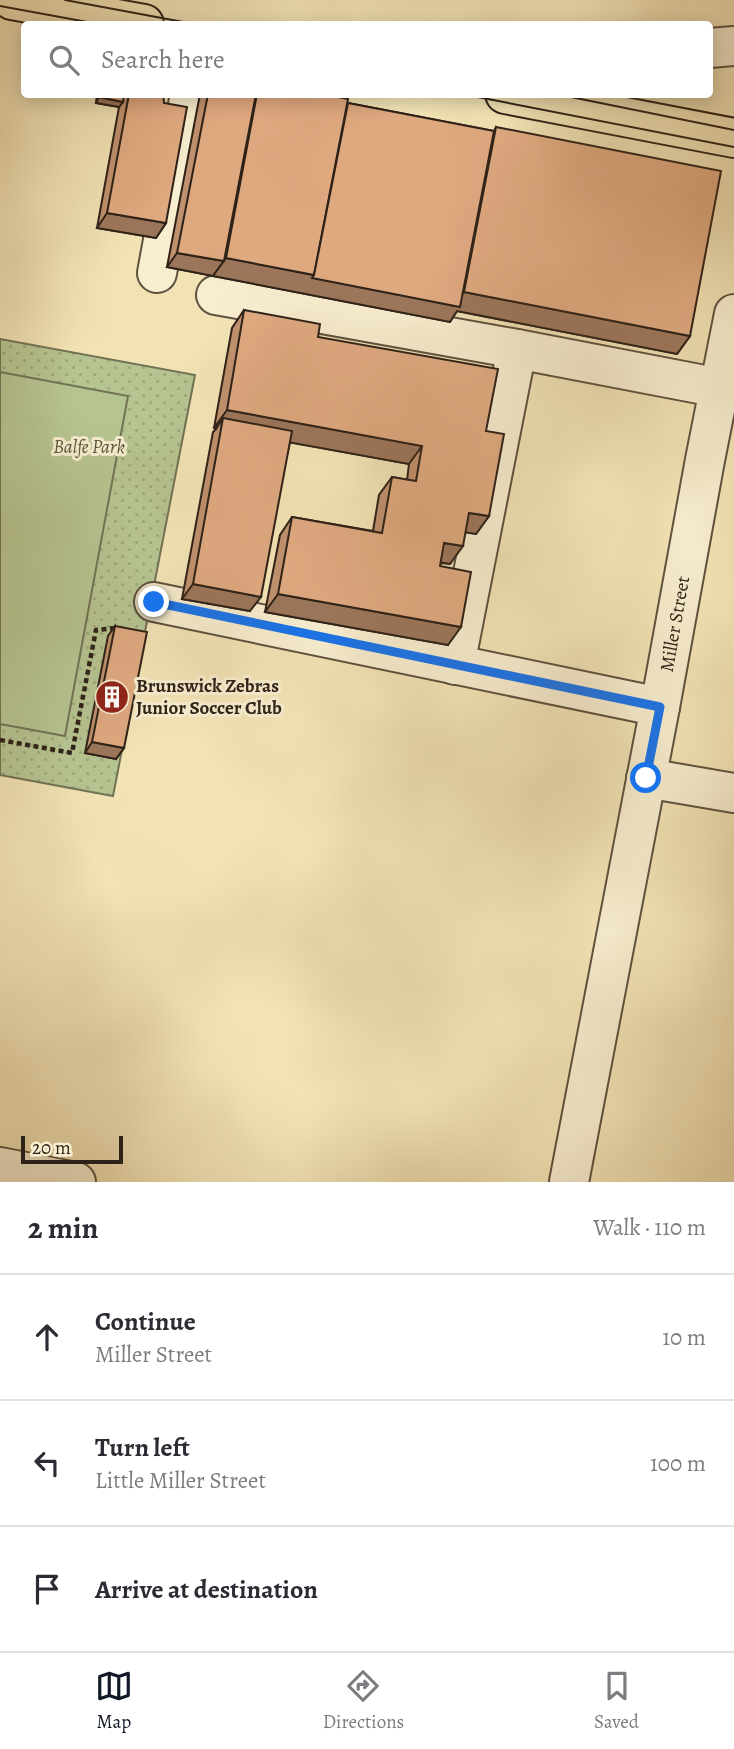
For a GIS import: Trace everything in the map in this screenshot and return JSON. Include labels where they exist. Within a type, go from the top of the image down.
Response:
[{"type":"main road","points":[[14,0],[128,21]]},
{"type":"main road","points":[[526,98],[734,138]]},
{"type":"street","points":[[713,48],[734,46]]},
{"type":"street","points":[[156,273],[189,98]]},
{"type":"street","points":[[216,295],[720,387]]},
{"type":"street","name":"Miller Street","points":[[569,1182],[734,314]]},
{"type":"street","points":[[455,664],[517,349]]},
{"type":"street","points":[[154,602],[660,707]]},
{"type":"street","points":[[646,778],[734,793]]},
{"type":"street","points":[[0,1167],[65,1181]]},
{"type":"path","points":[[0,740],[72,753],[96,630],[149,625],[154,602]]},
{"type":"green space","name":"Balfe Park","points":[[0,339],[195,375],[113,796],[0,775]]},
{"type":"green space","points":[[0,372],[128,396],[65,736],[0,724]]},
{"type":"building","points":[[104,98],[124,98],[123,102]]},
{"type":"building","points":[[128,98],[163,98],[164,103],[187,107],[166,223],[107,213]]},
{"type":"building","points":[[207,98],[255,98],[224,261],[177,253]]},
{"type":"building","points":[[256,98],[348,99],[314,275],[226,258]]},
{"type":"building","points":[[348,103],[494,131],[460,307],[312,278]]},
{"type":"building","points":[[496,127],[721,171],[690,336],[464,292]]},
{"type":"building","points":[[244,310],[320,324],[318,337],[498,369],[486,431],[504,434],[489,516],[469,513],[463,546],[444,543],[440,566],[471,572],[461,627],[278,594],[292,517],[382,533],[392,477],[416,481],[422,446],[227,410]]},
{"type":"building","points":[[223,418],[292,431],[261,597],[193,584]]},
{"type":"building","name":"Brunswick Zebras Junior Soccer Club","points":[[115,626],[147,632],[124,748],[92,742]]},
{"type":"tram line","points":[[65,0],[178,21]]},
{"type":"tram line","points":[[0,6],[82,21]]},
{"type":"tram line","points":[[483,98],[734,147]]},
{"type":"tram line","points":[[576,98],[734,130]]},
{"type":"place","name":"Brunswick Zebras Junior Soccer Club","points":[[112,697]]},
{"type":"route","points":[[154,602],[660,707],[646,778]]}]
